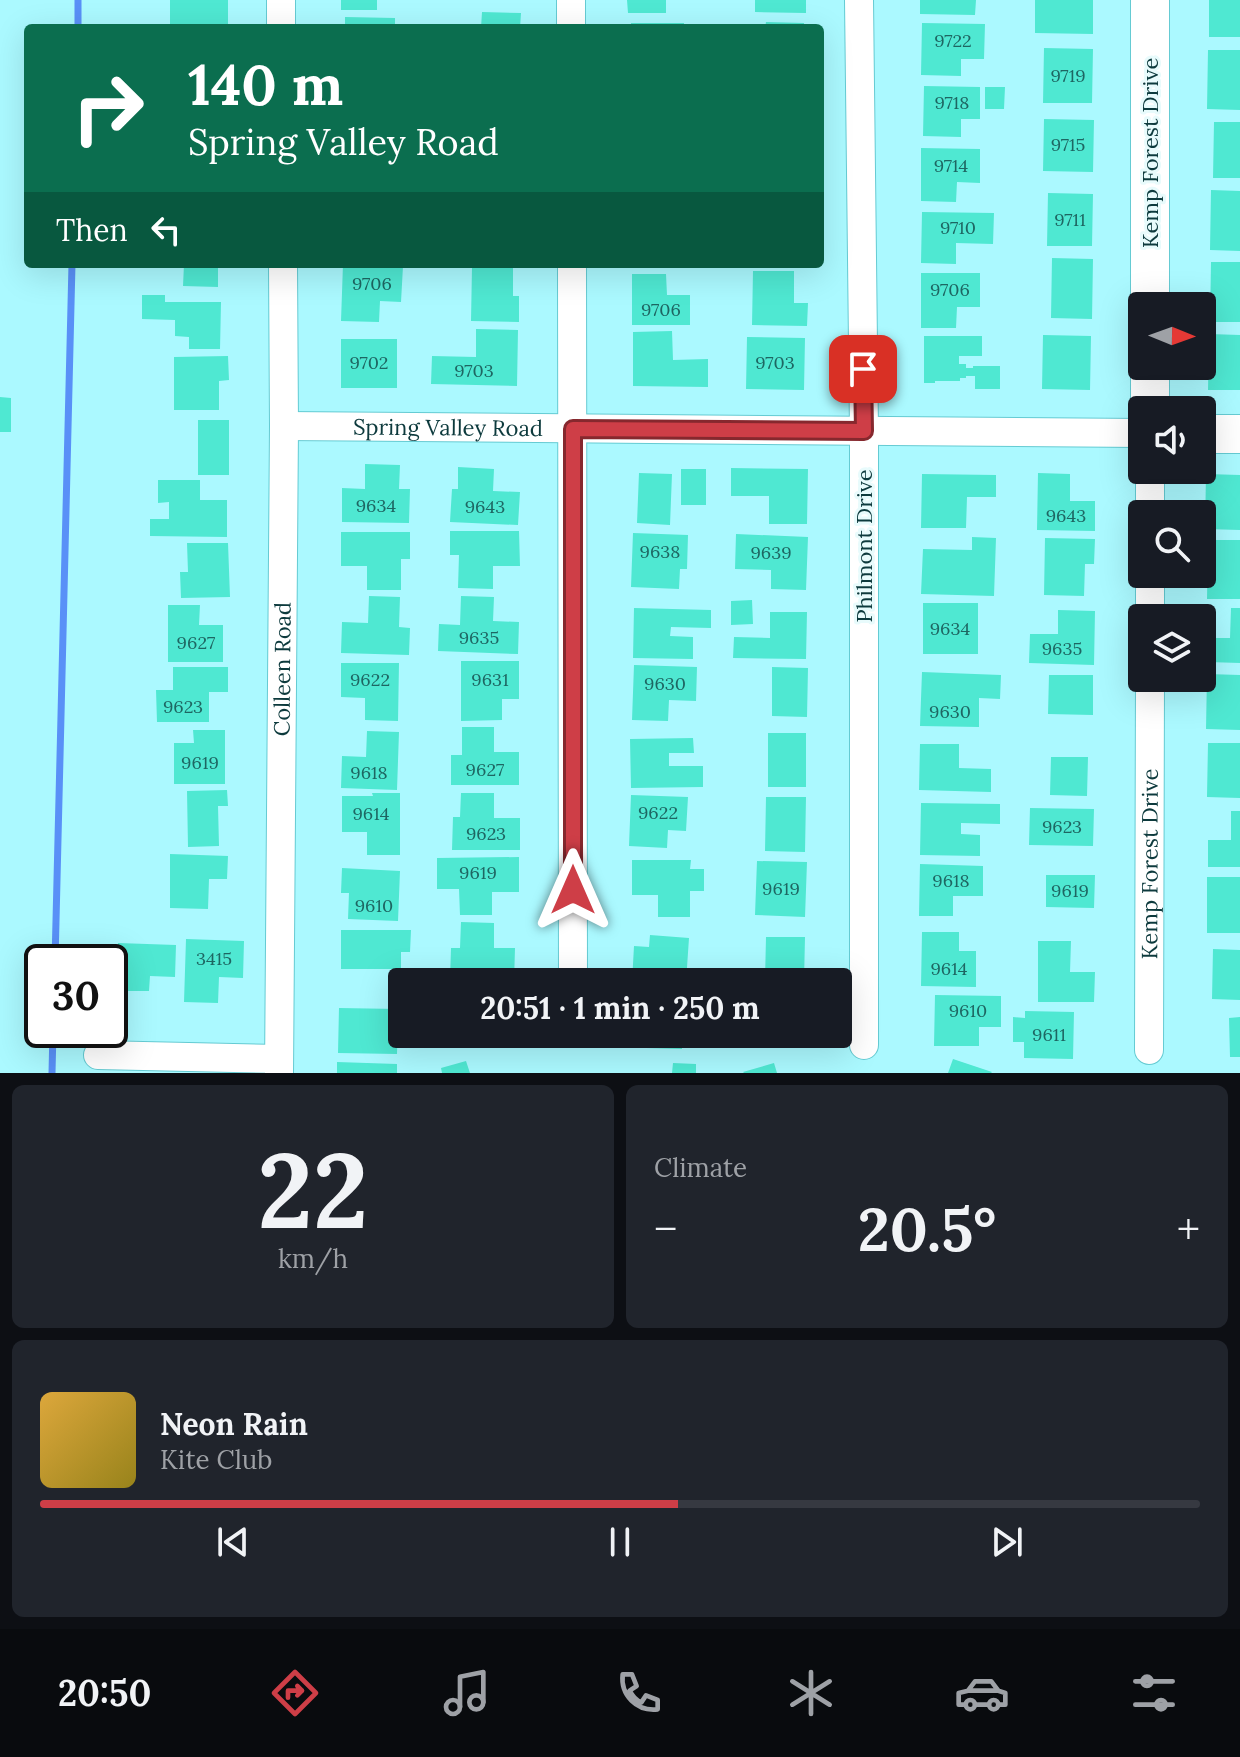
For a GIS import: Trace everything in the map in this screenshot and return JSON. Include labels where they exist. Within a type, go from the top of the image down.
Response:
[{"type":"street","points":[[281,0],[281,24]]},
{"type":"street","points":[[571,0],[571,24]]},
{"type":"street","name":"Philmont Drive","points":[[859,0],[864,431],[864,1045]]},
{"type":"street","name":"Kemp Forest Drive","points":[[1150,0],[1150,292]]},
{"type":"street","name":"Colleen Road","points":[[279,1066],[283,268]]},
{"type":"street","points":[[572,268],[573,968]]},
{"type":"street","name":"Spring Valley Road","points":[[284,426],[1128,433]]},
{"type":"street","points":[[1216,434],[1240,434]]},
{"type":"street","name":"Kemp Forest Drive","points":[[1149,1050],[1150,692]]},
{"type":"street","points":[[98,1055],[279,1066]]},
{"type":"building","points":[[170,0],[228,0],[228,24],[170,24]]},
{"type":"building","points":[[341,0],[377,0],[377,10],[341,10]]},
{"type":"building","points":[[627,0],[666,0],[666,13],[628,13]]},
{"type":"building","points":[[755,0],[806,0],[806,13],[755,12]]},
{"type":"building","points":[[920,0],[976,0],[975,15],[920,14]]},
{"type":"building","points":[[1035,0],[1093,0],[1093,34],[1035,33]]},
{"type":"building","points":[[1209,0],[1240,0],[1240,37],[1209,37]]},
{"type":"building","points":[[482,12],[521,13],[520,24],[481,24]]},
{"type":"building","points":[[345,17],[395,18],[395,24],[345,24]]},
{"type":"building","points":[[766,22],[804,23],[804,24]]},
{"type":"building","points":[[631,23],[684,23],[684,24]]},
{"type":"building","points":[[922,23],[985,24],[984,59],[961,59],[961,76],[921,75]]},
{"type":"building","points":[[1044,48],[1093,49],[1092,103],[1043,103]]},
{"type":"building","points":[[1208,50],[1240,50],[1240,110],[1207,109]]},
{"type":"building","points":[[924,86],[980,87],[980,119],[961,119],[961,137],[923,136]]},
{"type":"building","points":[[985,87],[1005,87],[1004,109],[985,109]]},
{"type":"building","points":[[1044,119],[1094,120],[1093,172],[1043,171]]},
{"type":"building","points":[[1214,122],[1240,122],[1240,178],[1213,178]]},
{"type":"building","points":[[921,148],[980,149],[980,183],[957,182],[956,202],[921,201]]},
{"type":"building","points":[[1211,190],[1240,191],[1240,251],[1210,250]]},
{"type":"building","points":[[1048,193],[1093,194],[1092,246],[1047,246]]},
{"type":"building","points":[[922,212],[994,213],[993,244],[956,243],[956,264],[921,263]]},
{"type":"building","points":[[1052,258],[1093,259],[1092,319],[1051,318]]},
{"type":"building","points":[[1211,262],[1240,262],[1240,322],[1216,322],[1216,292],[1210,292]]},
{"type":"building","points":[[184,268],[218,268],[218,287],[183,286]]},
{"type":"building","points":[[343,268],[403,268],[401,302],[380,301],[379,322],[341,321]]},
{"type":"building","points":[[472,268],[513,268],[513,296],[519,296],[519,322],[471,321]]},
{"type":"building","points":[[753,271],[794,271],[794,303],[808,303],[807,326],[752,325]]},
{"type":"building","points":[[921,273],[980,273],[980,307],[957,307],[956,328],[921,328]]},
{"type":"building","points":[[632,274],[666,274],[667,295],[690,295],[690,325],[632,325]]},
{"type":"building","points":[[142,295],[165,295],[165,302],[221,302],[220,349],[189,349],[189,337],[175,336],[175,320],[142,319]]},
{"type":"building","points":[[476,329],[518,330],[517,386],[431,384],[432,356],[476,357]]},
{"type":"building","points":[[672,331],[673,360],[708,359],[708,387],[633,386],[633,332]]},
{"type":"building","points":[[1216,334],[1240,335],[1240,390],[1208,390],[1208,380],[1216,380]]},
{"type":"building","points":[[1043,335],[1091,336],[1090,390],[1042,389]]},
{"type":"building","points":[[924,336],[982,336],[982,356],[959,356],[959,364],[966,364],[966,368],[1000,366],[1000,389],[975,389],[975,376],[960,378],[960,381],[924,383]]},
{"type":"building","points":[[747,337],[805,338],[804,390],[746,389]]},
{"type":"building","points":[[341,339],[397,339],[397,388],[341,388]]},
{"type":"building","points":[[228,356],[229,380],[219,381],[219,410],[174,410],[174,357]]},
{"type":"building","points":[[0,397],[11,398],[11,432],[0,432]]},
{"type":"building","points":[[198,420],[229,420],[229,475],[198,475]]},
{"type":"building","points":[[365,464],[400,465],[399,489],[410,489],[409,523],[342,522],[342,488],[365,489]]},
{"type":"building","points":[[458,467],[494,469],[493,491],[520,492],[518,525],[450,522],[452,489],[458,489]]},
{"type":"building","points":[[731,468],[808,469],[807,524],[769,524],[769,496],[731,496]]},
{"type":"building","points":[[681,469],[706,469],[706,505],[681,505]]},
{"type":"building","points":[[639,473],[672,474],[670,525],[637,523]]},
{"type":"building","points":[[1038,473],[1070,474],[1070,501],[1095,501],[1095,531],[1037,530]]},
{"type":"building","points":[[922,474],[996,475],[996,497],[967,497],[966,528],[921,528]]},
{"type":"building","points":[[1216,474],[1240,475],[1240,530],[1216,529],[1216,500],[1206,500],[1206,484],[1216,484]]},
{"type":"building","points":[[158,480],[200,480],[200,500],[227,500],[227,537],[150,536],[150,519],[169,519],[169,502],[158,503]]},
{"type":"building","points":[[450,531],[519,531],[520,566],[493,566],[493,589],[458,588],[459,555],[450,555]]},
{"type":"building","points":[[341,532],[410,532],[410,559],[401,559],[401,590],[367,590],[367,566],[341,566]]},
{"type":"building","points":[[633,533],[688,535],[687,569],[680,569],[679,589],[631,587]]},
{"type":"building","points":[[736,534],[808,537],[806,590],[771,589],[771,570],[735,569]]},
{"type":"building","points":[[972,537],[996,538],[994,596],[921,594],[923,549],[972,550]]},
{"type":"building","points":[[1045,538],[1095,539],[1094,564],[1085,564],[1084,596],[1044,595]]},
{"type":"building","points":[[1216,540],[1240,540],[1240,599],[1207,599],[1207,588],[1216,588]]},
{"type":"building","points":[[187,543],[228,543],[230,597],[181,598],[180,572],[188,572]]},
{"type":"building","points":[[369,596],[400,597],[399,627],[410,628],[409,655],[341,653],[342,622],[368,623]]},
{"type":"building","points":[[461,596],[494,597],[493,621],[519,622],[518,654],[438,651],[439,624],[460,625]]},
{"type":"building","points":[[752,600],[753,624],[731,625],[731,601]]},
{"type":"building","points":[[923,603],[978,603],[978,654],[923,654]]},
{"type":"building","points":[[168,605],[200,605],[199,625],[223,625],[223,662],[168,662]]},
{"type":"building","points":[[634,608],[711,610],[711,628],[671,627],[670,636],[693,637],[693,659],[633,658]]},
{"type":"building","points":[[1231,608],[1240,608],[1240,663],[1216,662],[1216,638],[1230,638]]},
{"type":"building","points":[[1058,610],[1095,611],[1094,665],[1029,663],[1030,634],[1058,634]]},
{"type":"building","points":[[770,612],[807,612],[806,659],[733,658],[734,637],[770,638]]},
{"type":"building","points":[[461,661],[519,661],[519,699],[502,699],[502,720],[461,721]]},
{"type":"building","points":[[341,663],[399,663],[398,721],[365,720],[365,698],[341,697]]},
{"type":"building","points":[[634,665],[697,667],[696,701],[669,700],[668,721],[632,720]]},
{"type":"building","points":[[173,667],[228,667],[228,692],[209,692],[209,722],[157,722],[156,690],[173,690]]},
{"type":"building","points":[[772,667],[808,668],[807,717],[772,716]]},
{"type":"building","points":[[922,672],[1001,675],[1000,699],[979,698],[979,727],[920,726]]},
{"type":"building","points":[[1216,674],[1240,675],[1240,730],[1206,729],[1207,692],[1216,692]]},
{"type":"building","points":[[1049,675],[1093,675],[1093,715],[1048,714]]},
{"type":"building","points":[[462,727],[494,727],[494,752],[519,752],[519,785],[451,785],[451,755],[462,755]]},
{"type":"building","points":[[193,730],[225,730],[225,784],[174,784],[174,743],[194,743]]},
{"type":"building","points":[[367,731],[399,732],[397,790],[341,788],[342,756],[366,757]]},
{"type":"building","points":[[768,733],[806,733],[806,787],[768,787]]},
{"type":"building","points":[[693,738],[694,753],[669,753],[669,766],[703,766],[703,787],[631,788],[630,739]]},
{"type":"building","points":[[1208,743],[1240,743],[1240,798],[1207,797]]},
{"type":"building","points":[[920,744],[959,744],[959,768],[991,769],[991,792],[919,790]]},
{"type":"building","points":[[1051,757],[1088,757],[1087,796],[1050,795]]},
{"type":"building","points":[[227,790],[228,806],[218,806],[219,846],[188,847],[187,791]]},
{"type":"building","points":[[372,793],[400,793],[400,855],[367,855],[367,832],[342,832],[342,796],[373,796]]},
{"type":"building","points":[[461,793],[494,793],[494,818],[520,818],[520,850],[452,850],[453,817],[460,817]]},
{"type":"building","points":[[631,795],[688,797],[686,831],[668,830],[667,848],[629,846]]},
{"type":"building","points":[[766,797],[806,797],[805,852],[765,851]]},
{"type":"building","points":[[921,803],[1000,804],[1000,824],[961,823],[961,834],[980,835],[980,856],[920,855]]},
{"type":"building","points":[[1030,808],[1094,809],[1093,846],[1029,845]]},
{"type":"building","points":[[1231,811],[1240,811],[1240,867],[1208,867],[1208,840],[1231,840]]},
{"type":"building","points":[[170,854],[228,856],[227,879],[209,879],[208,909],[170,908]]},
{"type":"building","points":[[519,857],[519,892],[492,892],[492,915],[460,915],[459,889],[437,889],[437,858]]},
{"type":"building","points":[[632,860],[691,860],[690,869],[704,869],[704,891],[690,891],[690,917],[658,917],[658,895],[632,895]]},
{"type":"building","points":[[757,861],[807,862],[805,917],[755,915]]},
{"type":"building","points":[[920,864],[983,866],[983,896],[953,896],[953,916],[919,916]]},
{"type":"building","points":[[342,868],[400,871],[398,921],[348,919],[349,893],[341,893]]},
{"type":"building","points":[[1046,875],[1095,875],[1094,908],[1046,907]]},
{"type":"building","points":[[1207,877],[1240,877],[1240,933],[1207,933]]},
{"type":"building","points":[[461,922],[494,923],[494,948],[515,948],[514,968],[450,968],[451,948],[460,948]]},
{"type":"building","points":[[341,930],[411,930],[410,952],[401,952],[401,968],[341,969]]},
{"type":"building","points":[[922,932],[959,932],[959,951],[976,951],[976,987],[921,986]]},
{"type":"building","points":[[650,935],[689,938],[687,968],[633,968],[634,946],[649,947]]},
{"type":"building","points":[[766,937],[805,937],[804,968],[765,968]]},
{"type":"building","points":[[186,939],[244,941],[243,978],[219,977],[218,1003],[184,1002]]},
{"type":"building","points":[[1038,941],[1071,941],[1070,972],[1095,972],[1094,1002],[1038,1002]]},
{"type":"building","points":[[118,943],[176,945],[175,977],[150,976],[149,991],[128,991],[128,944]]},
{"type":"building","points":[[1213,949],[1240,950],[1240,1000],[1212,999]]},
{"type":"building","points":[[935,995],[1001,996],[1001,1027],[979,1027],[979,1046],[934,1046]]},
{"type":"building","points":[[339,1008],[388,1009],[388,1048],[397,1048],[397,1054],[338,1053]]},
{"type":"building","points":[[1025,1011],[1074,1012],[1073,1059],[1024,1058],[1024,1042],[1013,1042],[1013,1017],[1025,1018]]},
{"type":"building","points":[[1240,1017],[1240,1057],[1230,1057],[1229,1018]]},
{"type":"building","points":[[953,1059],[992,1072],[948,1073]]},
{"type":"building","points":[[466,1061],[470,1073],[442,1073],[441,1068]]},
{"type":"building","points":[[337,1062],[397,1064],[397,1073],[337,1073]]},
{"type":"building","points":[[673,1063],[696,1064],[696,1073],[672,1073]]},
{"type":"building","points":[[774,1063],[777,1073],[743,1072]]},
{"type":"waterway","points":[[78,0],[78,24]]},
{"type":"waterway","points":[[55,944],[72,268]]},
{"type":"waterway","points":[[52,1073],[53,1048]]},
{"type":"route","points":[[573,890],[573,429],[864,431],[863,369]]}]
